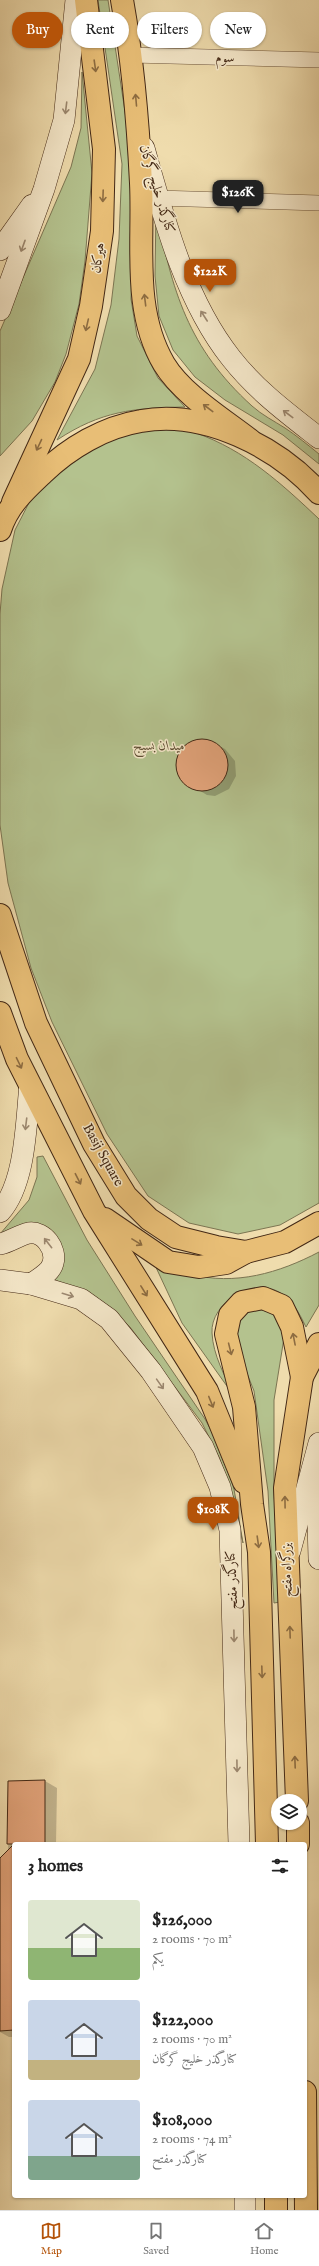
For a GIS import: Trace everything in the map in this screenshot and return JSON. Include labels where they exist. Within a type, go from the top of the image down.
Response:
[{"type":"highway","name":"هیرکان","points":[[14,502],[79,359],[91,306],[102,231],[104,149],[86,0]]},
{"type":"highway","points":[[122,0],[132,55],[138,127],[142,211],[140,261],[147,317],[153,341],[165,365],[195,398],[250,440],[303,475],[319,493]]},
{"type":"highway","points":[[0,530],[14,502],[61,456],[110,429],[141,420],[169,419],[199,423],[250,440]]},
{"type":"highway","name":"Basij Square","points":[[0,915],[36,1023],[94,1144],[126,1196],[149,1219],[176,1237],[216,1247],[246,1252],[285,1242],[319,1223]]},
{"type":"highway","points":[[1,1018],[17,1059],[94,1211],[207,1391],[252,1504]]},
{"type":"highway","points":[[94,1211],[168,1262],[199,1266],[226,1263],[246,1252]]},
{"type":"highway","points":[[252,1504],[244,1407],[226,1334],[230,1315],[242,1302],[263,1298],[282,1306],[292,1327],[302,1377]]},
{"type":"highway","name":"بزرگراه مفتح","points":[[297,1794],[285,1488],[302,1377],[319,1344]]},
{"type":"highway","name":"بزرگراه مفتح","points":[[252,1504],[259,1552],[267,1842]]},
{"type":"highway","points":[[298,1830],[298,1842]]},
{"type":"highway","points":[[276,2198],[276,2210]]},
{"type":"highway","points":[[306,2198],[306,2210]]},
{"type":"main road","points":[[0,310],[44,189],[64,120],[76,0]]},
{"type":"main road","name":"کنارگذر خلیج گرگان","points":[[138,127],[158,198],[199,308],[231,358],[271,401],[319,438]]},
{"type":"main road","points":[[0,250],[2,244],[44,189]]},
{"type":"main road","points":[[0,1212],[6,1206],[20,1171],[30,1085]]},
{"type":"main road","points":[[0,1244],[30,1233],[43,1237],[47,1241],[53,1250],[53,1264],[44,1276],[31,1284]]},
{"type":"main road","name":"کنارگذر مفتح","points":[[0,1280],[31,1284],[81,1299],[109,1319],[175,1404],[203,1447],[220,1487],[230,1530],[239,1842]]},
{"type":"main road","points":[[287,1563],[319,1445]]},
{"type":"main road","points":[[319,1445],[317,1502],[319,1559]]},
{"type":"main road","points":[[245,2198],[245,2210]]},
{"type":"street","name":"سوم","points":[[132,55],[319,60]]},
{"type":"street","points":[[158,198],[319,203]]},
{"type":"green space","points":[[98,0],[108,0],[110,12],[100,12]]},
{"type":"green space","points":[[105,48],[115,48],[131,151],[134,222],[131,299],[137,336],[158,378],[185,407],[149,408],[118,413],[88,423],[57,440],[95,369],[111,305],[119,239],[122,164]]},
{"type":"green space","points":[[82,72],[92,173],[85,261],[79,304],[66,354],[55,382],[32,421],[0,456],[0,331],[71,167],[81,128]]},
{"type":"green space","points":[[156,209],[162,239],[177,292],[186,316],[198,340],[212,362],[230,384],[252,406],[289,431],[319,454],[319,464],[283,435],[225,400],[195,377],[173,350],[159,316],[155,276]]},
{"type":"green space","name":"میدان بسیج","points":[[153,428],[196,433],[231,449],[262,469],[319,519],[319,1203],[280,1225],[238,1234],[189,1223],[148,1196],[107,1134],[52,1022],[31,968],[8,883],[0,825],[0,614],[2,589],[15,530],[33,495],[59,468],[109,438]]},
{"type":"green space","points":[[43,1156],[87,1240],[135,1316],[205,1419],[223,1453],[234,1489],[243,1543],[231,1490],[219,1457],[202,1423],[130,1327],[108,1306],[80,1290],[52,1279],[58,1241],[0,1234],[29,1200],[37,1177],[37,1157]]},
{"type":"green space","points":[[319,1252],[319,1305],[306,1327],[292,1303],[284,1295],[269,1288],[246,1290],[225,1303],[218,1312],[213,1322],[213,1341],[220,1365],[234,1396],[182,1323],[153,1261],[185,1273],[224,1279],[240,1278],[272,1271],[288,1266]]},
{"type":"green space","points":[[257,1309],[270,1312],[281,1322],[284,1338],[274,1400],[274,1491],[280,1602],[274,1603],[268,1491],[254,1391],[237,1348],[235,1333],[238,1321],[246,1313]]},
{"type":"building","points":[[202,739],[212,741],[220,747],[226,755],[228,765],[226,775],[220,783],[212,789],[202,791],[192,789],[184,783],[178,775],[176,765],[178,755],[184,747],[192,741]]},
{"type":"building","points":[[45,1780],[45,1842],[12,1842],[12,1844],[7,1844],[8,1781]]},
{"type":"building","points":[[12,1846],[12,2030],[0,2031],[0,1858]]}]
